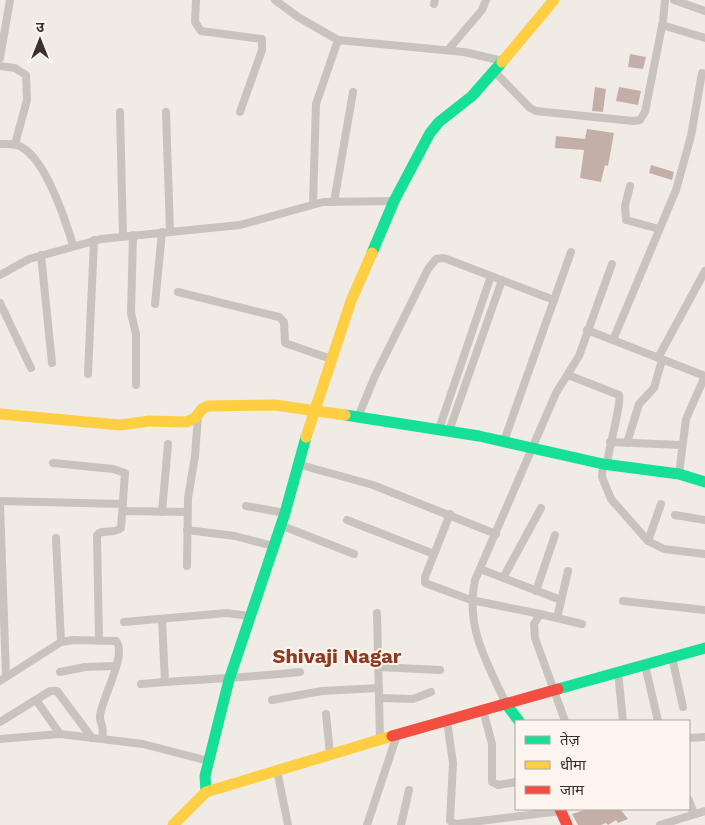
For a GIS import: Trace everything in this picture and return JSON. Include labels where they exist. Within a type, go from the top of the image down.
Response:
[{"type":"street","points":[[0,58],[10,0]]},
{"type":"street","points":[[196,0],[195,22],[201,31],[262,39],[262,50],[240,112]]},
{"type":"street","points":[[275,0],[298,17],[338,40],[448,50],[503,61]]},
{"type":"street","points":[[448,50],[482,10],[486,0]]},
{"type":"street","points":[[206,792],[206,776],[209,761],[229,680],[285,513],[313,410],[350,301],[394,201],[430,133],[439,122],[462,105],[494,71],[554,0]]},
{"type":"street","points":[[494,71],[536,110],[633,121],[640,120],[645,112],[665,0]]},
{"type":"street","points":[[674,0],[705,11]]},
{"type":"street","points":[[662,25],[705,38]]},
{"type":"street","points":[[313,204],[316,104],[338,40]]},
{"type":"street","points":[[0,66],[16,68],[26,75],[27,100],[16,144]]},
{"type":"street","points":[[613,340],[676,190],[691,136],[702,73]]},
{"type":"street","points":[[334,202],[353,92]]},
{"type":"street","points":[[120,112],[123,236]]},
{"type":"street","points":[[155,304],[166,232],[166,112]]},
{"type":"street","points":[[0,144],[16,144],[24,148],[49,182],[74,245]]},
{"type":"street","points":[[630,186],[625,206],[626,220],[659,229]]},
{"type":"street","points":[[0,275],[41,255],[94,240],[240,225],[313,204],[394,201]]},
{"type":"street","points":[[134,235],[131,313],[136,334],[136,385]]},
{"type":"street","points":[[88,374],[94,240]]},
{"type":"street","points":[[504,441],[571,252]]},
{"type":"street","points":[[41,255],[52,363]]},
{"type":"street","points":[[358,417],[374,376],[432,262],[436,259],[444,258],[554,300]]},
{"type":"street","points":[[518,720],[506,704],[474,626],[471,600],[475,580],[534,448],[556,393],[579,356],[612,264]]},
{"type":"street","points":[[627,443],[639,404],[654,388],[660,359],[705,271]]},
{"type":"street","points":[[444,430],[471,337],[492,276]]},
{"type":"street","points":[[444,430],[481,340],[502,280]]},
{"type":"street","points":[[178,292],[279,317],[284,322],[285,343],[331,358]]},
{"type":"street","points":[[0,303],[31,368]]},
{"type":"street","points":[[587,330],[705,376],[686,419],[678,474]]},
{"type":"street","points":[[471,337],[481,340]]},
{"type":"street","points":[[568,374],[619,395],[620,403],[602,477],[610,499],[648,541],[664,549],[705,554]]},
{"type":"street","points":[[0,414],[120,425],[149,421],[186,422],[198,416],[205,407],[216,405],[275,405],[444,430],[504,441],[605,464],[678,474],[705,482]]},
{"type":"street","points":[[187,566],[187,512],[198,416]]},
{"type":"street","points":[[610,442],[681,445]]},
{"type":"street","points":[[162,512],[168,444]]},
{"type":"street","points":[[53,463],[121,471],[124,473],[121,528],[115,532],[100,532],[97,535],[99,640]]},
{"type":"street","points":[[298,464],[373,485],[450,514],[496,534]]},
{"type":"street","points":[[3,679],[0,503],[187,512]]},
{"type":"street","points":[[648,541],[661,504]]},
{"type":"street","points":[[246,506],[285,513]]},
{"type":"street","points":[[503,578],[541,508]]},
{"type":"street","points":[[450,514],[425,583],[471,600],[582,624]]},
{"type":"street","points":[[675,515],[705,520]]},
{"type":"street","points":[[347,520],[434,554]]},
{"type":"street","points":[[280,525],[354,554]]},
{"type":"street","points":[[187,530],[226,534],[273,546]]},
{"type":"street","points":[[536,591],[555,535]]},
{"type":"street","points":[[56,538],[61,642]]},
{"type":"street","points":[[480,570],[561,600]]},
{"type":"street","points":[[557,618],[568,571]]},
{"type":"street","points":[[624,601],[705,610]]},
{"type":"street","points":[[377,613],[380,739]]},
{"type":"street","points":[[124,622],[227,614],[249,616]]},
{"type":"street","points":[[540,614],[534,624],[535,638],[565,720]]},
{"type":"street","points":[[162,619],[165,682]]},
{"type":"street","points":[[3,679],[61,642],[112,640],[118,643],[116,666],[100,715],[104,727],[102,739]]},
{"type":"street","points":[[173,825],[206,792],[380,739],[672,657],[705,650]]},
{"type":"street","points":[[672,657],[683,707]]},
{"type":"street","points":[[645,665],[658,720]]},
{"type":"street","points":[[60,672],[84,666],[116,666]]},
{"type":"street","points":[[378,667],[440,670]]},
{"type":"street","points":[[141,684],[211,678],[229,680],[300,672]]},
{"type":"street","points":[[618,672],[623,720]]},
{"type":"street","points":[[272,700],[322,691],[379,688]]},
{"type":"street","points":[[0,722],[50,691],[60,692],[92,738]]},
{"type":"street","points":[[379,698],[413,699],[431,692]]},
{"type":"street","points":[[36,700],[60,734]]},
{"type":"street","points":[[483,710],[492,744],[492,782],[498,785],[515,782]]},
{"type":"street","points":[[326,714],[330,754]]},
{"type":"street","points":[[447,721],[453,763],[450,821],[456,824],[489,822],[560,810],[567,825]]},
{"type":"street","points":[[0,739],[60,734],[143,744],[209,761]]},
{"type":"street","points":[[367,825],[397,735]]},
{"type":"street","points":[[690,738],[705,737]]},
{"type":"street","points":[[276,770],[288,825]]},
{"type":"street","points":[[401,825],[408,790]]},
{"type":"street","points":[[690,803],[694,814]]},
{"type":"street","points":[[660,825],[705,811]]},
{"type":"building","points":[[630,54],[646,57],[643,69],[628,67]]},
{"type":"building","points":[[595,87],[606,89],[603,112],[592,111]]},
{"type":"building","points":[[619,87],[641,91],[638,105],[616,101]]},
{"type":"building","points":[[587,129],[614,133],[608,166],[605,165],[601,182],[580,178],[584,150],[555,148],[556,136],[585,139]]},
{"type":"building","points":[[651,165],[674,172],[672,180],[649,173]]},
{"type":"building","points":[[585,810],[621,810],[628,819],[618,823],[616,820],[608,825],[606,823],[601,825],[578,825],[572,814]]},
{"type":"traffic: fast","points":[[372,253],[394,201],[430,133],[439,122],[472,96],[502,62]]},
{"type":"traffic: fast","points":[[345,415],[479,436],[603,464],[679,474],[705,482]]},
{"type":"traffic: fast","points":[[206,792],[205,776],[229,680],[285,513],[306,437]]},
{"type":"traffic: fast","points":[[558,689],[705,648]]},
{"type":"traffic: fast","points":[[506,704],[518,720]]},
{"type":"traffic: slow","points":[[502,62],[554,0]]},
{"type":"traffic: slow","points":[[306,437],[351,301],[372,253]]},
{"type":"traffic: slow","points":[[0,414],[120,425],[149,421],[186,422],[195,418],[202,409],[208,406],[275,405],[345,415]]},
{"type":"traffic: slow","points":[[173,825],[206,792],[392,736]]},
{"type":"traffic: jam","points":[[392,736],[558,689]]},
{"type":"traffic: jam","points":[[560,810],[567,825]]},
{"type":"district","name":"Shivaji Nagar","points":[[337,656]]}]
